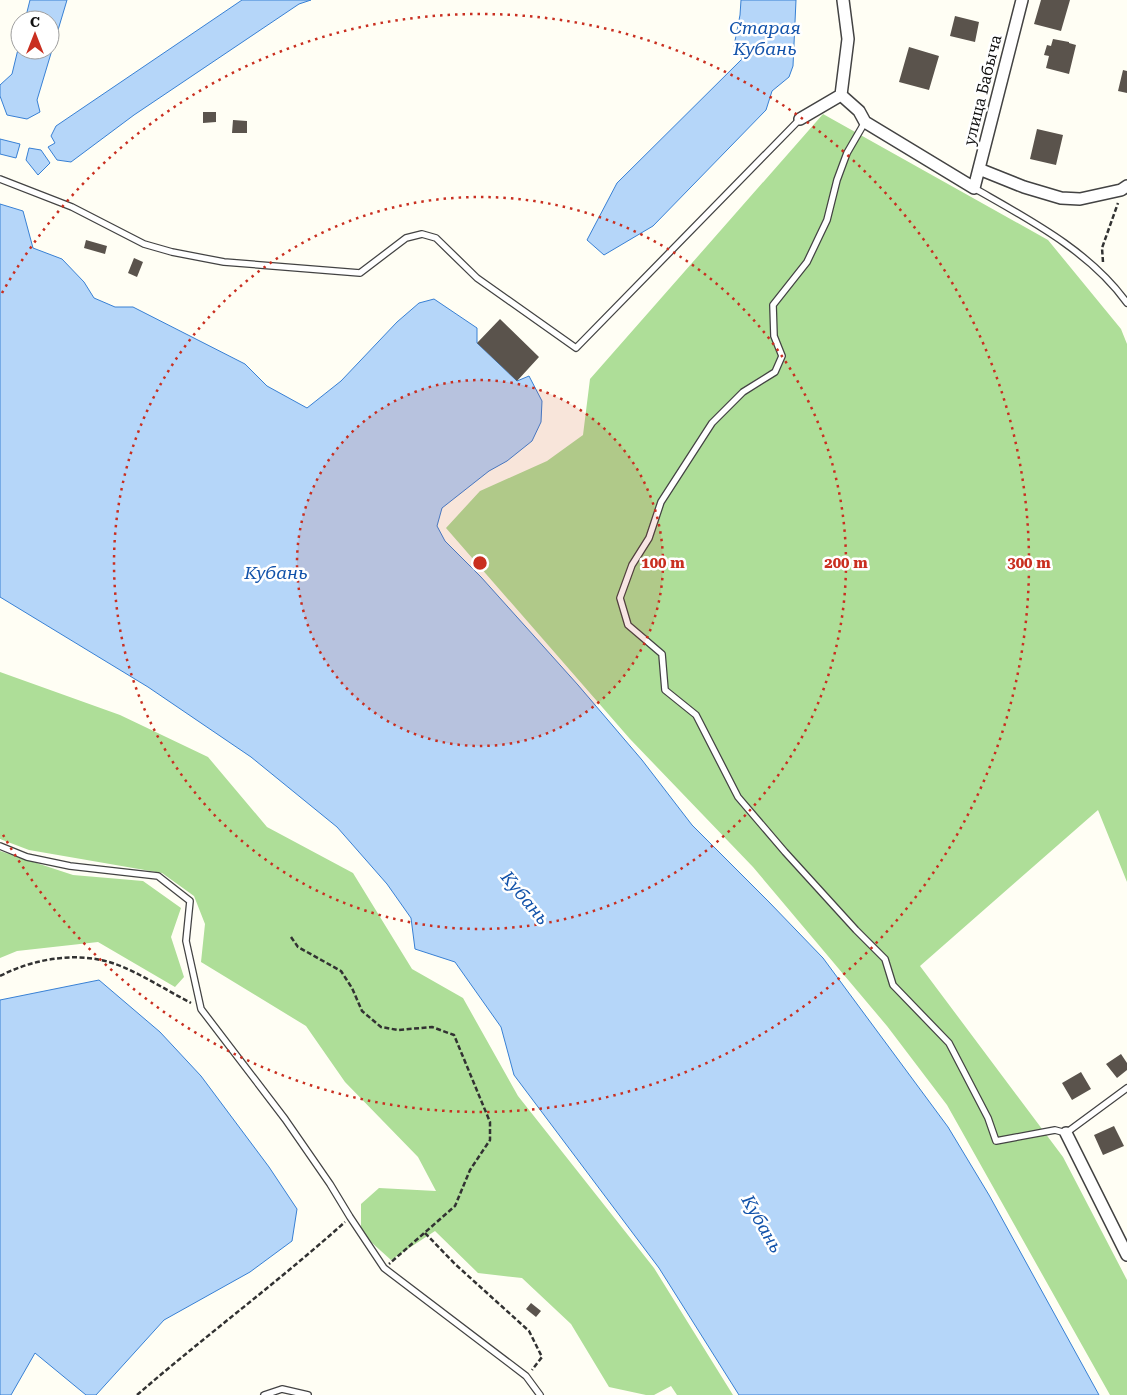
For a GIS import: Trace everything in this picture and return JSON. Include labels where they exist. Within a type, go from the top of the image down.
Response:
[{"type":"street","points":[[841,95],[848,39],[843,0]]},
{"type":"street","name":"улица Бабыча","points":[[974,188],[1022,0]]},
{"type":"street","points":[[800,119],[841,95]]},
{"type":"street","points":[[841,95],[859,111],[864,122],[974,188]]},
{"type":"street","points":[[979,169],[1024,187],[1061,198],[1080,199],[1124,188]]},
{"type":"street","points":[[1066,1133],[1127,1255]]},
{"type":"lane","points":[[0,179],[72,207],[144,244],[172,252],[224,262],[360,273],[406,238],[422,234],[436,238],[477,278],[576,348],[791,126],[800,119]]},
{"type":"lane","points":[[864,122],[847,153],[837,180],[827,220],[807,262],[773,305],[774,336],[782,356],[775,372],[743,392],[712,423],[661,502],[649,538],[632,565],[620,598],[628,625],[662,654],[665,690],[696,715],[738,797],[791,860],[885,960],[893,985],[949,1043],[988,1118],[996,1141],[1055,1130],[1066,1133],[1127,1088]]},
{"type":"lane","points":[[974,188],[1056,237],[1103,274],[1127,303]]},
{"type":"lane","points":[[0,846],[27,857],[70,866],[158,876],[190,901],[186,940],[201,1009],[285,1119],[330,1184],[384,1268],[526,1376],[540,1395]]},
{"type":"lane","points":[[264,1395],[282,1388],[308,1395]]},
{"type":"path","points":[[1103,274],[1102,248],[1124,188]]},
{"type":"path","points":[[291,938],[298,948],[341,971],[352,988],[362,1011],[382,1027],[398,1030],[432,1027],[454,1035],[490,1122],[490,1140],[470,1170],[455,1206],[384,1268]]},
{"type":"path","points":[[0,976],[30,964],[63,957],[95,959],[122,966],[201,1009]]},
{"type":"path","points":[[137,1395],[178,1359],[299,1263],[350,1217]]},
{"type":"path","points":[[425,1233],[455,1264],[529,1331],[542,1357],[526,1376]]},
{"type":"green space","points":[[823,114],[1048,240],[1121,329],[1127,344],[1127,882],[1098,810],[920,966],[1063,1157],[1127,1280],[1127,1395],[1110,1395],[947,1105],[887,1026],[753,867],[630,739],[446,528],[480,491],[547,461],[583,435],[590,379]]},
{"type":"green space","points":[[0,672],[120,715],[208,757],[267,827],[353,873],[412,969],[463,998],[518,1096],[654,1268],[733,1395],[677,1395],[671,1386],[654,1395],[646,1395],[609,1387],[571,1324],[522,1278],[478,1273],[435,1231],[391,1260],[361,1233],[361,1204],[379,1188],[436,1191],[418,1157],[345,1082],[306,1026],[201,962],[205,924],[194,896],[162,873],[29,850],[0,839]]},
{"type":"green space","points":[[0,851],[73,875],[143,881],[181,908],[171,937],[184,977],[175,987],[98,942],[17,951],[0,958]]},
{"type":"water","points":[[30,0],[67,0],[60,23],[60,10],[28,10]]},
{"type":"water","points":[[242,0],[311,0],[299,4],[134,115],[71,162],[57,160],[48,147],[55,143],[51,136],[56,126]]},
{"type":"water","name":"Старая Кубань","points":[[741,0],[796,0],[793,66],[789,77],[772,91],[766,110],[653,226],[604,255],[587,240],[617,183],[742,59],[734,46]]},
{"type":"water","points":[[15,60],[49,60],[37,100],[40,112],[27,119],[7,115],[0,96],[0,85],[12,74]]},
{"type":"water","points":[[0,139],[20,144],[16,158],[0,154]]},
{"type":"water","points":[[29,148],[41,150],[50,163],[38,175],[26,160]]},
{"type":"water","name":"Кубань","points":[[0,204],[23,211],[33,248],[62,259],[84,282],[94,298],[115,307],[133,307],[245,364],[267,386],[307,408],[341,381],[397,322],[419,303],[434,299],[477,328],[477,343],[517,381],[529,376],[542,401],[541,422],[532,441],[507,461],[489,471],[442,508],[437,526],[445,541],[481,577],[578,685],[642,760],[692,825],[823,958],[948,1127],[989,1195],[1099,1395],[739,1395],[659,1268],[514,1075],[501,1027],[455,962],[415,949],[411,918],[387,884],[337,827],[251,757],[148,687],[0,597]]},
{"type":"water","points":[[99,980],[160,1032],[201,1076],[269,1167],[297,1209],[292,1241],[250,1272],[164,1320],[96,1395],[86,1395],[35,1353],[11,1395],[0,1395],[0,1000]]},
{"type":"building","points":[[1041,0],[1070,0],[1061,31],[1034,24]]},
{"type":"building","points":[[955,16],[979,22],[975,42],[950,36]]},
{"type":"building","points":[[1053,39],[1076,45],[1069,74],[1046,68],[1049,56],[1044,55],[1047,45],[1051,46]]},
{"type":"building","points":[[909,47],[939,56],[929,90],[899,82]]},
{"type":"building","points":[[1123,70],[1127,71],[1127,93],[1118,91]]},
{"type":"building","points":[[203,112],[216,112],[216,122],[203,123]]},
{"type":"building","points":[[233,120],[247,121],[247,133],[232,133]]},
{"type":"building","points":[[1037,129],[1063,135],[1056,165],[1030,159]]},
{"type":"building","points":[[86,240],[107,246],[105,254],[84,248]]},
{"type":"building","points":[[134,258],[143,262],[137,277],[128,273]]},
{"type":"building","points":[[500,319],[539,357],[517,381],[477,343]]},
{"type":"building","points":[[1121,1054],[1127,1063],[1127,1070],[1117,1078],[1106,1064]]},
{"type":"building","points":[[1081,1072],[1091,1089],[1072,1100],[1062,1083]]},
{"type":"building","points":[[1114,1126],[1124,1146],[1103,1155],[1094,1135]]},
{"type":"building","points":[[531,1303],[541,1311],[536,1317],[526,1309]]}]
